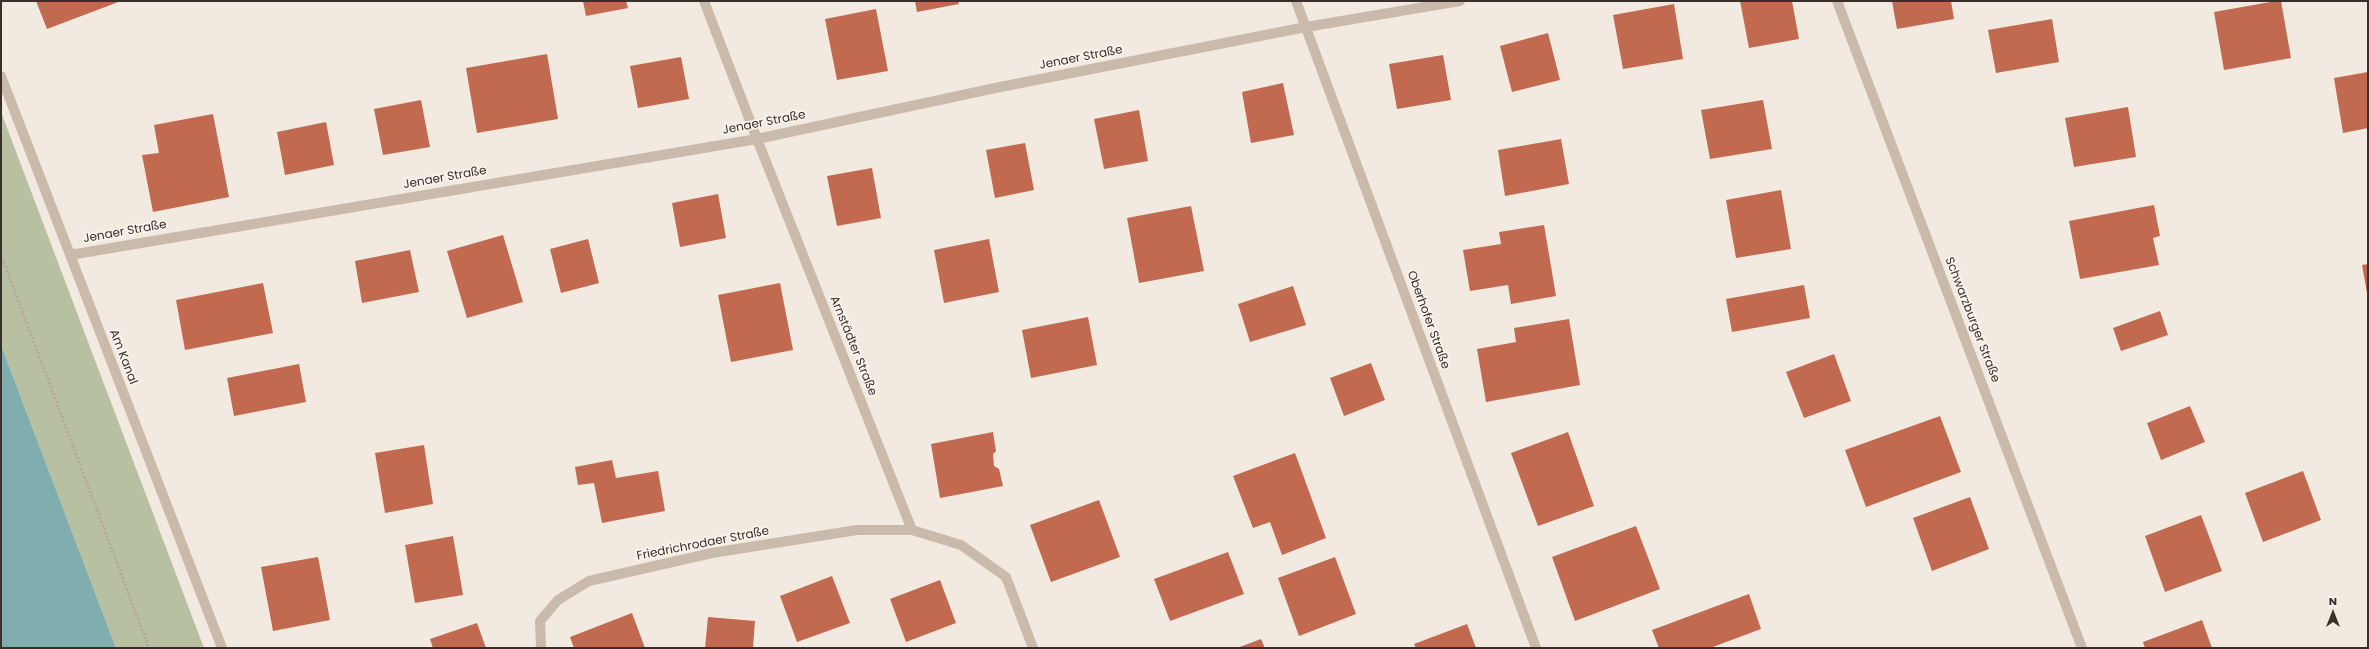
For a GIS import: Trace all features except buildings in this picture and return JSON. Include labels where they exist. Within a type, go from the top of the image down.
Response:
[{"type":"street","name":"Arnstädter Straße","points":[[704,1],[756,139],[912,530]]},
{"type":"street","name":"Oberhofer Straße","points":[[1296,1],[1536,648]]},
{"type":"street","name":"Jenaer Straße","points":[[70,255],[756,139],[1000,87],[1306,27],[1460,1]]},
{"type":"street","name":"Schwarzburger Straße","points":[[1837,1],[2082,648]]},
{"type":"street","name":"Am Kanal","points":[[1,76],[222,648]]},
{"type":"street","name":"Friedrichrodaer Straße","points":[[541,648],[540,621],[558,600],[589,581],[712,553],[811,537],[857,530],[912,530]]},
{"type":"street","points":[[912,530],[961,545],[1006,577],[1033,648]]},
{"type":"path","points":[[1,255],[149,648]]},
{"type":"green space","points":[[1,112],[204,648],[116,648],[1,345]]},
{"type":"water","points":[[1,345],[116,648],[1,648]]}]
